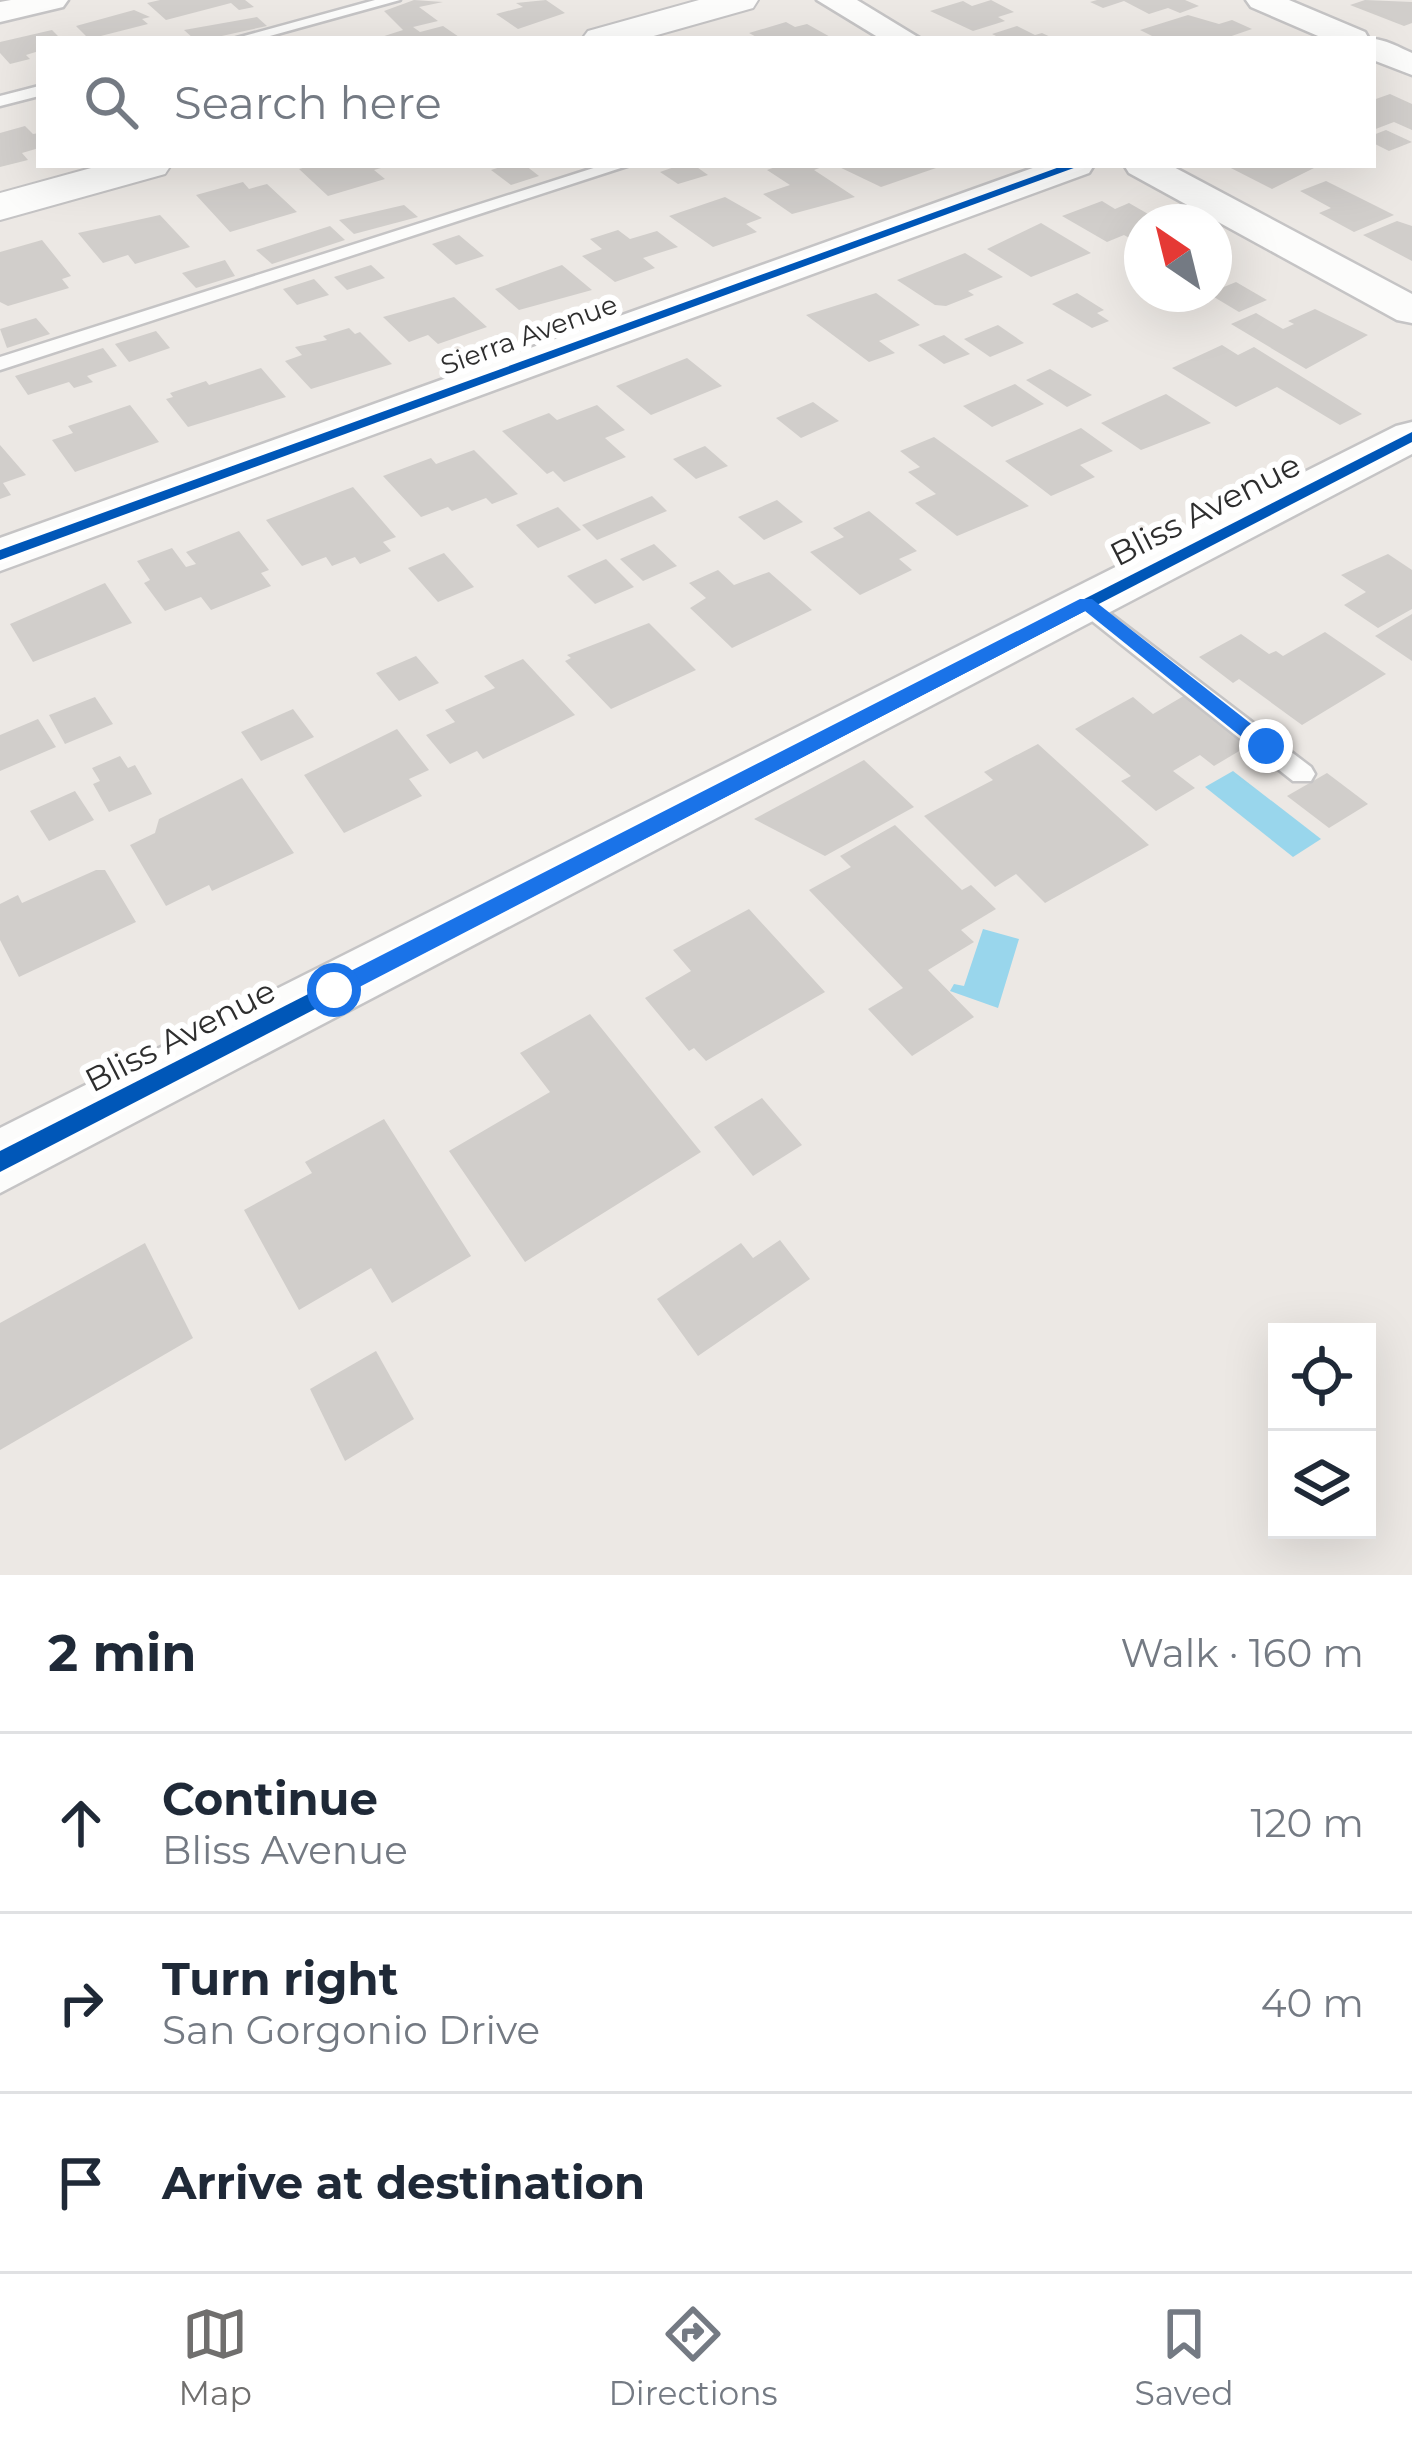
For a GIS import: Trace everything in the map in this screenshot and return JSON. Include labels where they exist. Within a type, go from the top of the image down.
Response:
[{"type":"street","points":[[0,12],[52,0]]},
{"type":"street","points":[[612,36],[740,0]]},
{"type":"street","points":[[833,0],[899,36]]},
{"type":"street","points":[[1262,0],[1346,36]]},
{"type":"street","points":[[1376,49],[1412,64]]},
{"type":"street","points":[[0,207],[139,168]]},
{"type":"street","name":"Sierra Avenue","points":[[0,555],[1068,168]]},
{"type":"street","points":[[1148,168],[1412,310]]},
{"type":"street","name":"Bliss Avenue","points":[[0,1162],[1412,436]]},
{"type":"lane","points":[[253,36],[393,0]]},
{"type":"lane","points":[[0,101],[36,92]]},
{"type":"lane","points":[[0,364],[612,168]]},
{"type":"lane","points":[[1086,603],[1302,774]]},
{"type":"water","points":[[1233,771],[1321,839],[1293,857],[1205,787]]},
{"type":"water","points":[[983,929],[1019,939],[998,1008],[950,991],[954,984],[964,986]]},
{"type":"building","points":[[245,0],[254,7],[239,10],[231,3],[166,20],[147,3]]},
{"type":"building","points":[[414,0],[443,2],[419,7],[438,21],[413,27],[420,32],[443,26],[458,36],[384,36],[403,30],[384,11]]},
{"type":"building","points":[[546,0],[565,13],[518,29],[496,14],[523,7],[516,3]]},
{"type":"building","points":[[991,0],[1014,12],[998,17],[1005,21],[973,31],[930,11],[963,1],[972,6]]},
{"type":"building","points":[[1097,0],[1185,0],[1199,6],[1180,13],[1168,8],[1149,14],[1124,1],[1103,8],[1090,2]]},
{"type":"building","points":[[1365,0],[1412,2],[1412,23],[1404,26],[1350,5]]},
{"type":"building","points":[[134,10],[150,17],[142,19],[148,24],[101,36],[86,36],[76,26]]},
{"type":"building","points":[[1188,15],[1219,24],[1232,20],[1252,29],[1232,36],[1152,36],[1140,30]]},
{"type":"building","points":[[257,17],[267,26],[222,36],[191,36],[184,30]]},
{"type":"building","points":[[786,22],[795,27],[807,24],[829,36],[754,36],[749,33]]},
{"type":"building","points":[[1017,26],[1048,36],[996,36],[992,34]]},
{"type":"building","points":[[52,30],[58,36],[36,36],[36,52],[26,55],[30,59],[10,64],[0,53],[0,42]]},
{"type":"building","points":[[1390,94],[1412,104],[1412,130],[1394,122],[1376,129],[1376,99]]},
{"type":"building","points":[[25,126],[36,134],[36,149],[22,153],[28,160],[0,167],[0,133]]},
{"type":"building","points":[[1386,130],[1412,142],[1389,151],[1376,144],[1376,134]]},
{"type":"building","points":[[381,168],[374,170],[385,179],[328,196],[299,169]]},
{"type":"building","points":[[529,168],[539,176],[511,185],[491,170]]},
{"type":"building","points":[[698,168],[708,175],[678,184],[660,172]]},
{"type":"building","points":[[820,168],[814,170],[855,197],[792,214],[763,194],[790,185],[767,170]]},
{"type":"building","points":[[841,168],[936,168],[881,187]]},
{"type":"building","points":[[1231,168],[1314,168],[1272,189]]},
{"type":"building","points":[[1326,181],[1394,215],[1354,232],[1319,213],[1331,208],[1300,191]]},
{"type":"building","points":[[243,182],[249,189],[267,184],[297,212],[230,232],[196,195]]},
{"type":"building","points":[[725,197],[762,218],[746,224],[757,232],[713,247],[669,216]]},
{"type":"building","points":[[1102,201],[1115,209],[1124,205],[1124,235],[1107,242],[1062,216]]},
{"type":"building","points":[[404,205],[418,217],[354,234],[339,220]]},
{"type":"building","points":[[160,215],[190,247],[135,264],[128,255],[103,263],[78,233]]},
{"type":"building","points":[[1397,221],[1412,226],[1412,261],[1363,235]]},
{"type":"building","points":[[1041,223],[1091,253],[1031,277],[987,249]]},
{"type":"building","points":[[330,226],[345,240],[272,264],[256,250]]},
{"type":"building","points":[[618,230],[630,239],[657,231],[678,247],[643,258],[655,268],[615,282],[582,256],[602,249],[590,239]]},
{"type":"building","points":[[459,235],[484,256],[456,265],[432,244]]},
{"type":"building","points":[[42,240],[71,276],[62,279],[69,288],[8,306],[0,302],[0,252]]},
{"type":"building","points":[[965,253],[1003,277],[946,306],[935,305],[897,280]]},
{"type":"building","points":[[225,260],[235,276],[196,288],[182,273]]},
{"type":"building","points":[[371,265],[385,278],[347,290],[334,277]]},
{"type":"building","points":[[562,265],[592,290],[519,310],[495,289]]},
{"type":"building","points":[[314,279],[329,295],[297,305],[283,289]]},
{"type":"building","points":[[1232,284],[1267,300],[1239,312],[1232,308]]},
{"type":"building","points":[[876,293],[920,325],[879,341],[895,353],[869,362],[806,315]]},
{"type":"building","points":[[1077,293],[1104,310],[1097,313],[1109,321],[1092,328],[1052,304]]},
{"type":"building","points":[[454,297],[487,327],[438,344],[428,335],[409,342],[383,317]]},
{"type":"building","points":[[1315,309],[1368,335],[1306,369],[1231,324],[1256,313],[1283,329],[1294,324],[1288,321]]},
{"type":"building","points":[[36,318],[50,334],[7,348],[0,329]]},
{"type":"building","points":[[998,325],[1024,343],[990,357],[964,339]]},
{"type":"building","points":[[349,328],[360,332],[392,364],[311,389],[285,361],[302,355],[295,347],[327,340],[323,336]]},
{"type":"building","points":[[156,331],[170,348],[129,362],[115,344]]},
{"type":"building","points":[[944,335],[970,354],[944,364],[918,345]]},
{"type":"building","points":[[1222,345],[1238,355],[1254,347],[1362,414],[1340,425],[1277,387],[1236,407],[1172,368]]},
{"type":"building","points":[[103,348],[117,366],[87,376],[93,382],[74,388],[69,382],[28,395],[15,376]]},
{"type":"building","points":[[687,358],[722,386],[651,415],[616,386]]},
{"type":"building","points":[[261,368],[286,397],[188,427],[166,399],[173,397],[170,393],[206,381],[209,385]]},
{"type":"building","points":[[1050,369],[1092,395],[1067,407],[1026,380]]},
{"type":"building","points":[[1015,384],[1044,404],[992,427],[963,406]]},
{"type":"building","points":[[1166,394],[1211,423],[1141,450],[1101,423]]},
{"type":"building","points":[[813,402],[839,421],[801,438],[776,418]]},
{"type":"building","points":[[130,405],[159,442],[75,472],[52,440],[73,433],[68,426]]},
{"type":"building","points":[[597,405],[625,430],[605,438],[626,457],[564,482],[553,471],[547,474],[502,431],[549,413],[557,420]]},
{"type":"building","points":[[1081,428],[1113,451],[1080,465],[1095,477],[1051,496],[1005,461]]},
{"type":"building","points":[[934,437],[1029,506],[957,536],[915,503],[936,494],[908,472],[920,467],[900,451]]},
{"type":"building","points":[[0,445],[26,475],[3,483],[11,495],[0,499]]},
{"type":"building","points":[[705,446],[728,466],[696,479],[673,459]]},
{"type":"building","points":[[474,450],[518,494],[492,504],[486,498],[421,517],[383,476],[431,458],[436,464]]},
{"type":"building","points":[[353,487],[396,537],[383,542],[391,551],[360,564],[355,557],[332,566],[326,557],[302,566],[266,520]]},
{"type":"building","points":[[652,496],[667,511],[597,540],[582,525]]},
{"type":"building","points":[[777,500],[803,522],[764,540],[738,517]]},
{"type":"building","points":[[558,507],[581,530],[538,548],[516,525]]},
{"type":"building","points":[[869,511],[917,551],[899,559],[912,570],[860,595],[810,552],[844,537],[833,528]]},
{"type":"building","points":[[239,531],[269,570],[261,573],[271,586],[211,610],[201,597],[165,611],[144,583],[150,580],[137,561],[172,548],[186,567],[196,564],[186,552]]},
{"type":"building","points":[[654,544],[677,566],[643,581],[620,559]]},
{"type":"building","points":[[444,553],[474,587],[438,602],[408,568]]},
{"type":"building","points":[[1388,554],[1412,570],[1412,609],[1378,628],[1344,605],[1366,592],[1341,575]]},
{"type":"building","points":[[606,559],[634,587],[595,604],[567,576]]},
{"type":"building","points":[[718,570],[734,585],[769,572],[812,610],[732,648],[690,608],[706,598],[689,583]]},
{"type":"building","points":[[105,583],[132,623],[33,662],[10,624]]},
{"type":"building","points":[[1412,614],[1412,661],[1375,636]]},
{"type":"building","points":[[649,623],[696,670],[611,709],[565,661],[571,658],[567,655]]},
{"type":"building","points":[[1325,632],[1386,674],[1302,725],[1239,679],[1233,683],[1199,657],[1241,634],[1269,654],[1276,651],[1283,656]]},
{"type":"building","points":[[416,656],[439,683],[399,701],[376,673]]},
{"type":"building","points":[[523,659],[575,715],[483,759],[477,751],[450,764],[426,735],[455,722],[445,710],[495,688],[484,676]]},
{"type":"building","points":[[1187,694],[1251,744],[1214,766],[1200,755],[1173,771],[1195,788],[1156,811],[1121,781],[1131,776],[1075,729],[1133,697],[1153,714]]},
{"type":"building","points":[[95,697],[113,724],[65,744],[49,715]]},
{"type":"building","points":[[293,709],[314,737],[261,761],[241,732]]},
{"type":"building","points":[[38,719],[56,747],[0,771],[0,735]]},
{"type":"building","points":[[397,729],[429,770],[409,779],[422,796],[344,833],[304,775]]},
{"type":"building","points":[[1038,744],[1149,845],[1045,903],[1016,874],[995,887],[924,816],[993,780],[984,772]]},
{"type":"building","points":[[120,756],[128,768],[135,765],[152,794],[109,812],[93,784],[100,781],[92,768]]},
{"type":"building","points":[[864,760],[914,807],[825,856],[754,819]]},
{"type":"building","points":[[1327,773],[1368,804],[1329,828],[1287,796]]},
{"type":"building","points":[[242,778],[294,853],[212,891],[209,885],[166,906],[130,845],[155,833],[159,819]]},
{"type":"building","points":[[75,791],[94,820],[49,841],[30,811]]},
{"type":"building","points":[[895,825],[962,890],[971,885],[996,909],[961,930],[974,942],[928,970],[974,1017],[912,1056],[868,1009],[903,988],[809,890],[851,867],[840,856]]},
{"type":"building","points":[[105,870],[136,922],[19,977],[0,940],[0,904],[18,895],[22,903]]},
{"type":"building","points":[[749,909],[825,992],[706,1061],[694,1048],[689,1051],[645,998],[691,971],[673,950]]},
{"type":"building","points":[[590,1014],[701,1152],[525,1262],[449,1151],[550,1092],[520,1053]]},
{"type":"building","points":[[762,1098],[802,1145],[753,1176],[714,1127]]},
{"type":"building","points":[[384,1119],[471,1256],[392,1303],[371,1268],[299,1310],[244,1210],[312,1173],[305,1162]]},
{"type":"building","points":[[780,1240],[810,1279],[698,1356],[657,1299],[741,1243],[753,1258]]},
{"type":"building","points":[[145,1243],[193,1338],[0,1450],[0,1323]]},
{"type":"building","points":[[376,1351],[414,1419],[345,1461],[310,1389]]},
{"type":"cycle path","points":[[0,555],[1068,168]]},
{"type":"cycle path","points":[[0,1162],[1412,436]]},
{"type":"route","points":[[334,990],[1086,603],[1266,746]]}]
